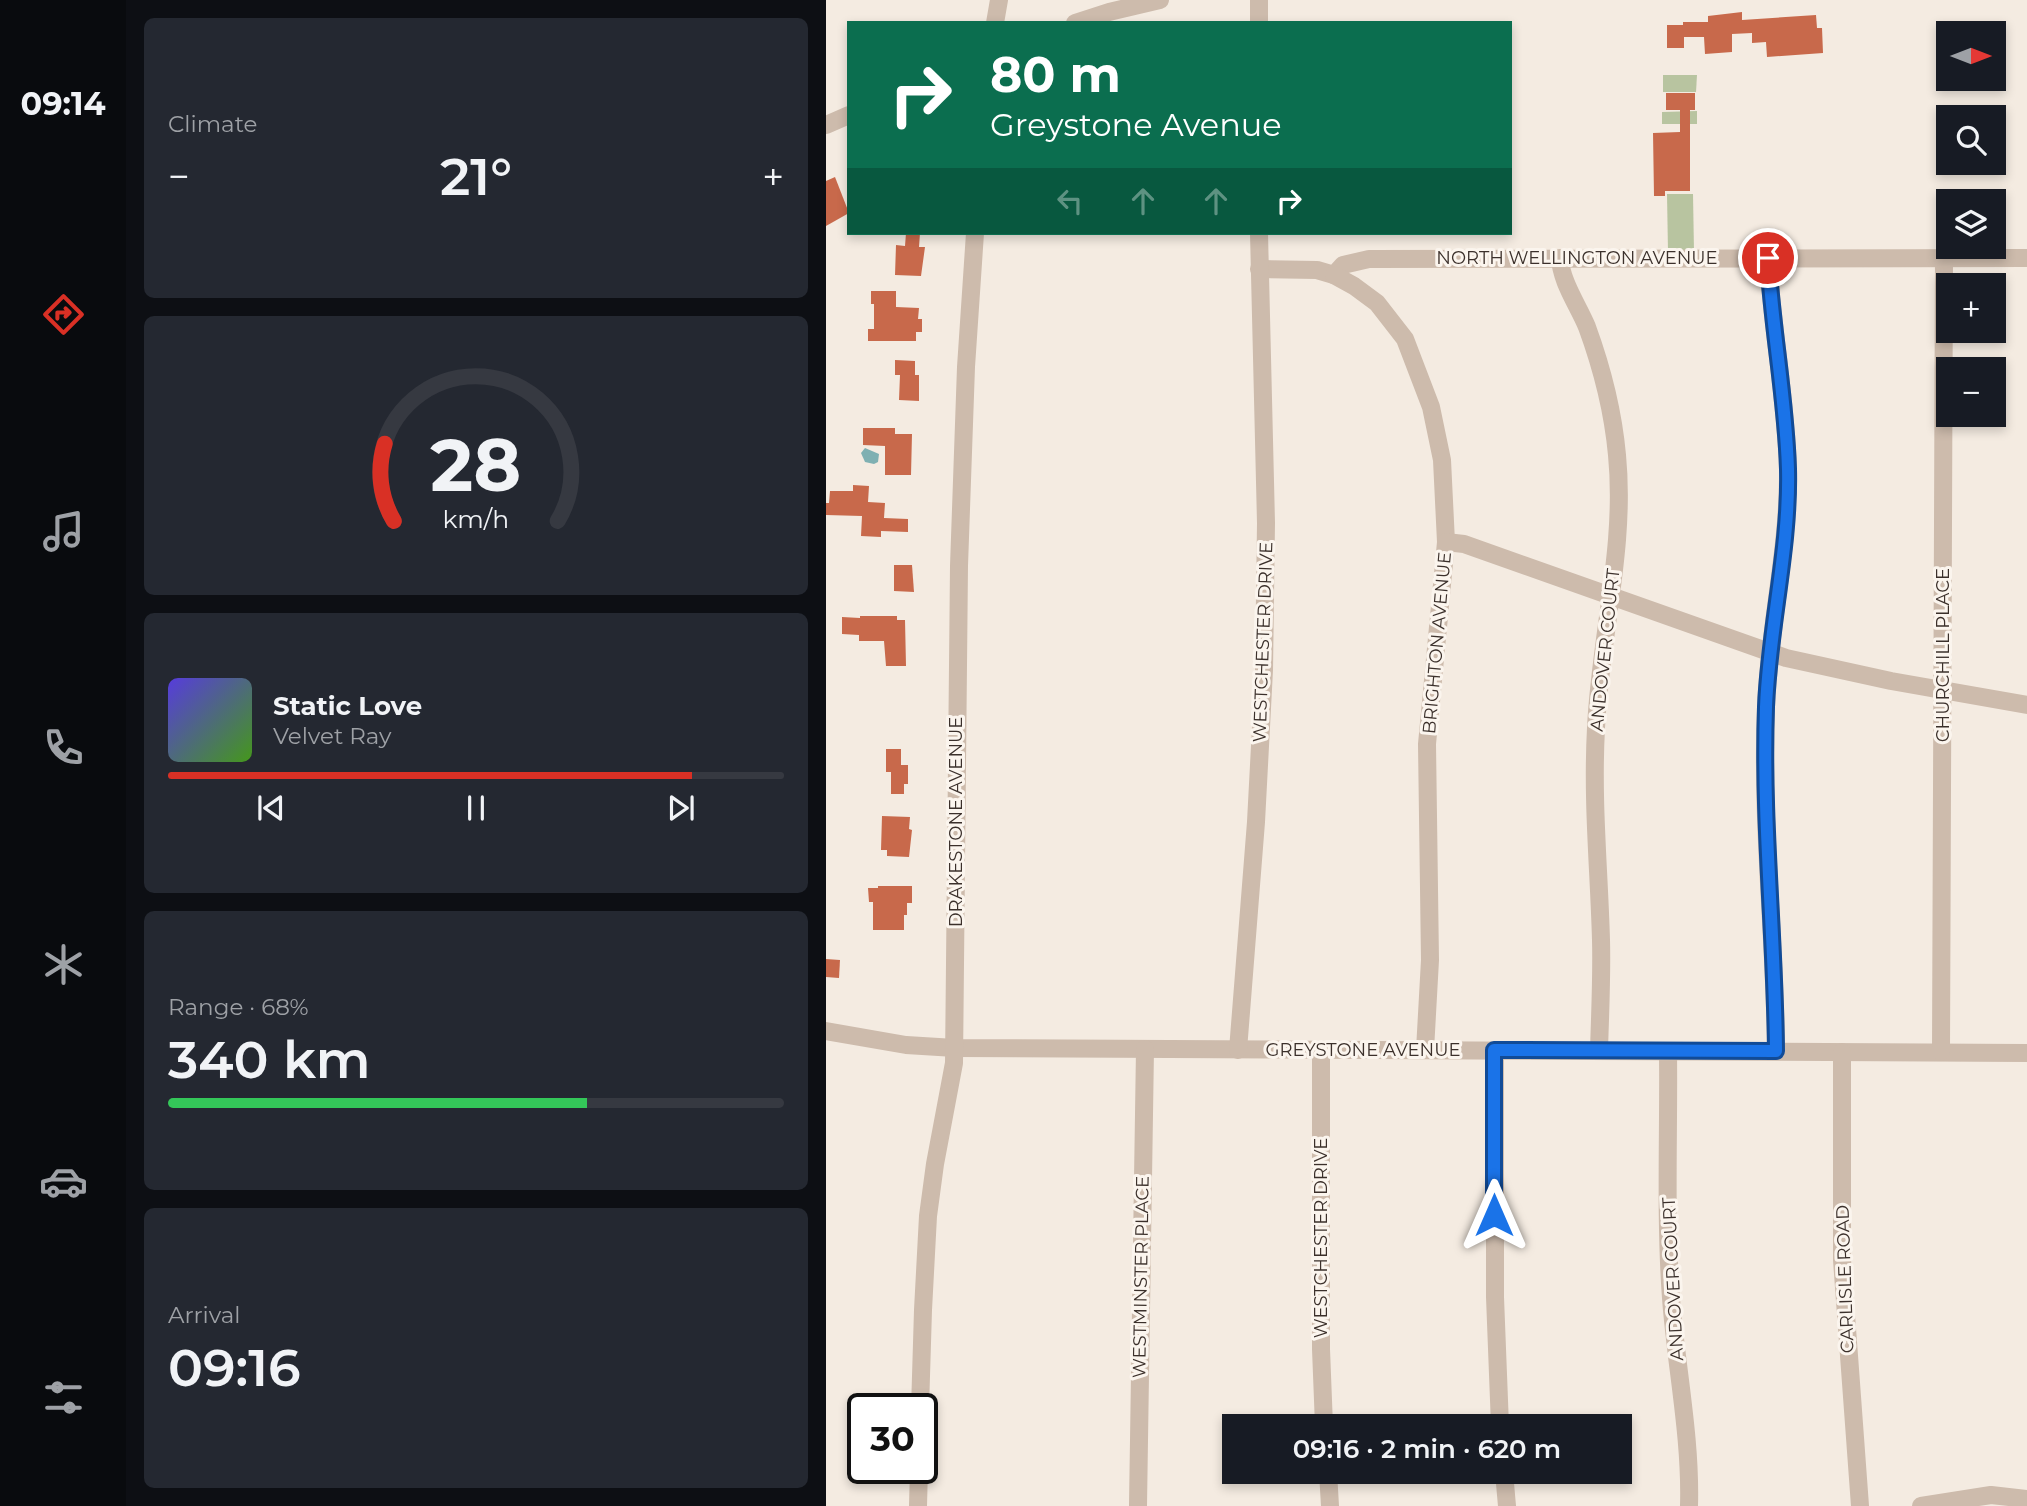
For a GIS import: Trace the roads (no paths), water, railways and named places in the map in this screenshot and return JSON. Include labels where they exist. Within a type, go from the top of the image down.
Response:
[{"type":"street","points":[[995,21],[999,0]]},
{"type":"street","points":[[1081,21],[1160,0]]},
{"type":"street","points":[[1259,0],[1259,21]]},
{"type":"street","points":[[826,125],[847,116]]},
{"type":"street","name":"DRAKESTONE AVENUE","points":[[920,1393],[928,1216],[955,1048],[959,579],[966,367],[975,235]]},
{"type":"street","name":"WESTCHESTER DRIVE","points":[[1238,1050],[1255,835],[1264,670],[1266,523],[1259,235]]},
{"type":"street","name":"ANDOVER COURT","points":[[1560,258],[1563,277],[1587,328],[1598,361],[1613,423],[1619,489],[1618,534],[1597,700],[1594,762],[1594,830],[1601,943],[1599,1051]]},
{"type":"street","points":[[1768,258],[1788,471],[1785,533],[1770,653],[1765,753],[1765,812],[1776,1051]]},
{"type":"street","name":"NORTH WELLINGTON AVENUE","points":[[1334,275],[1343,265],[1354,260],[1369,259],[1936,258]]},
{"type":"street","name":"NORTH WELLINGTON AVENUE","points":[[2006,258],[2027,258]]},
{"type":"street","name":"CHURCHILL PLACE","points":[[1941,1052],[1944,259]]},
{"type":"street","points":[[1259,269],[1317,270],[1334,275]]},
{"type":"street","name":"BRIGHTON AVENUE","points":[[1334,275],[1377,303],[1398,327],[1413,356],[1431,407],[1442,460],[1446,542],[1427,744],[1430,960],[1425,1050]]},
{"type":"street","points":[[1446,542],[1464,544],[1770,653],[1818,666],[2027,705]]},
{"type":"street","name":"GREYSTONE AVENUE","points":[[826,1031],[906,1045],[955,1048],[2027,1053]]},
{"type":"street","name":"WESTMINSTER PLACE","points":[[1138,1506],[1145,1049]]},
{"type":"street","name":"WESTCHESTER DRIVE","points":[[1321,1050],[1324,1414]]},
{"type":"street","points":[[1494,1050],[1494,1297],[1499,1414]]},
{"type":"street","name":"ANDOVER COURT","points":[[1668,1051],[1669,1257],[1689,1462],[1689,1506]]},
{"type":"street","name":"CARLISLE ROAD","points":[[1842,1052],[1842,1260],[1860,1506]]},
{"type":"street","points":[[918,1506],[919,1484]]},
{"type":"street","points":[[1329,1484],[1330,1506]]},
{"type":"street","points":[[1505,1484],[1507,1506]]},
{"type":"street","points":[[1921,1506],[1991,1495],[2027,1499]]},
{"type":"water","points":[[865,448],[879,454],[878,462],[865,462],[861,453]]}]
